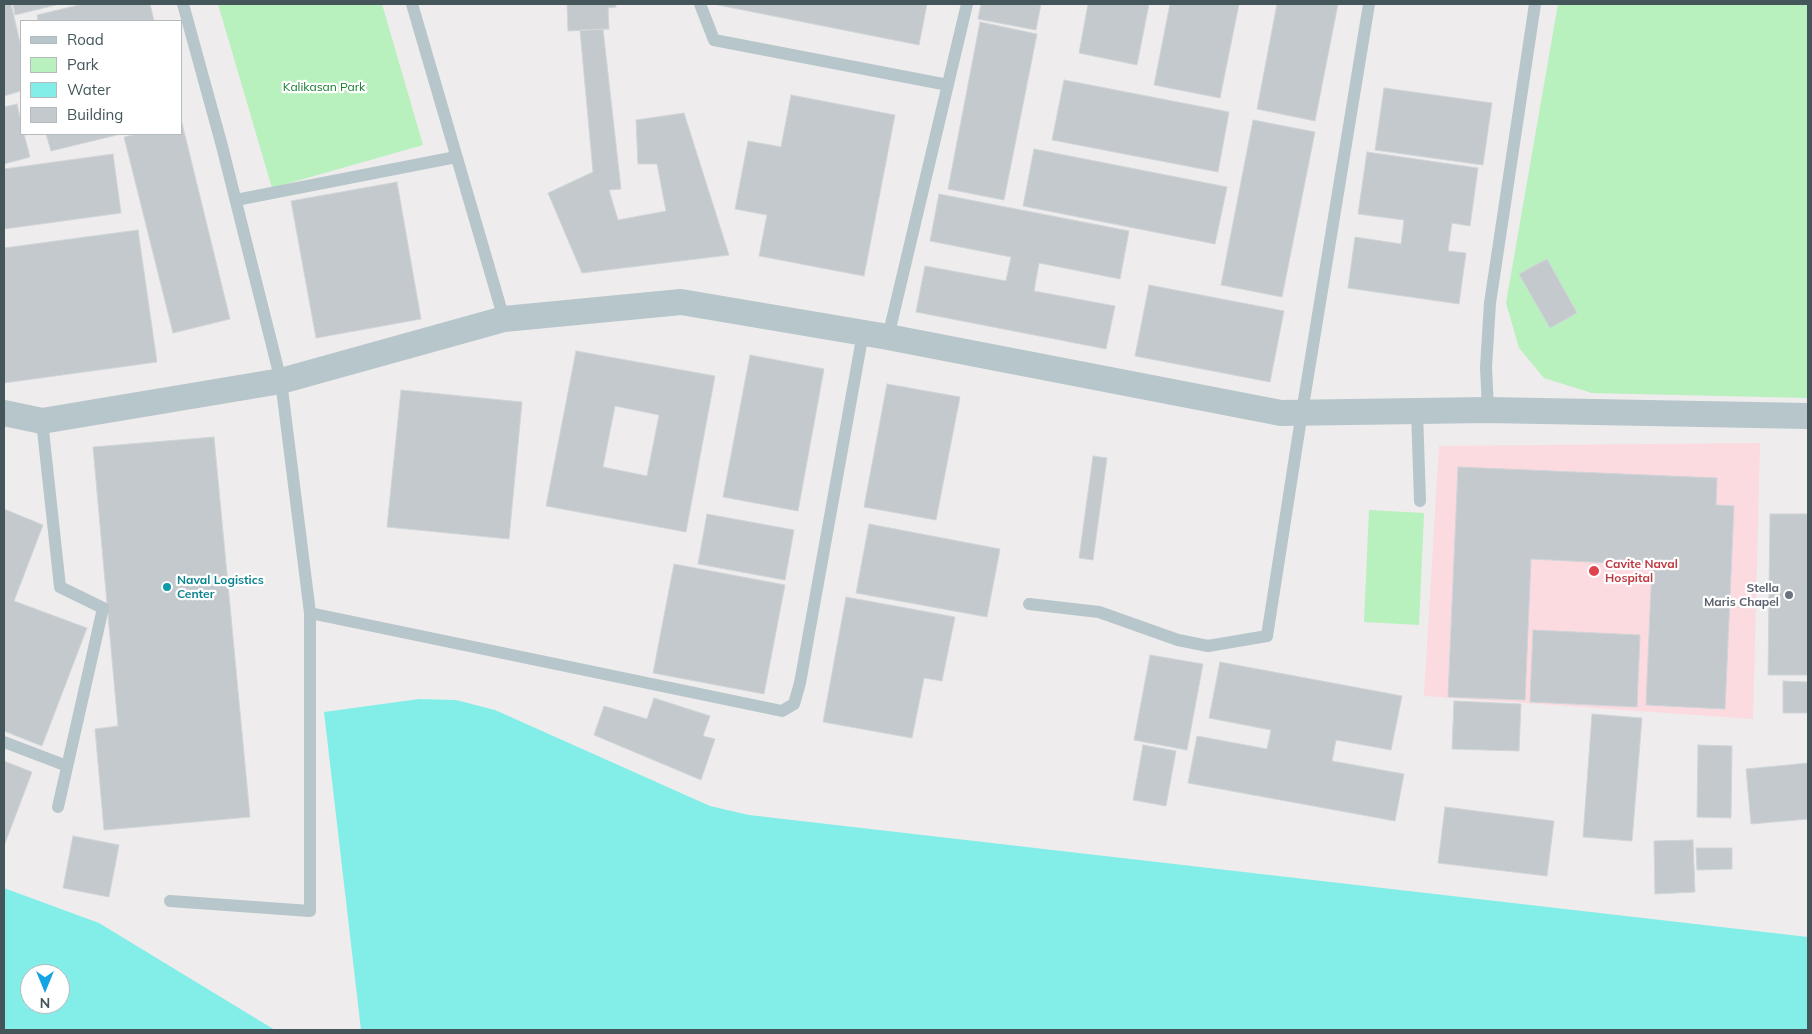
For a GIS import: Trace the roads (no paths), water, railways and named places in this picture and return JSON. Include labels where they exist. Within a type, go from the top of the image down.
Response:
[{"type":"street","points":[[4,413],[42,421],[281,381],[504,319],[681,302],[876,335],[1281,413],[1488,410],[1808,416]]},
{"type":"lane","points":[[170,901],[310,911],[310,612],[281,381],[236,200],[183,4]]},
{"type":"lane","points":[[412,4],[504,319]]},
{"type":"lane","points":[[700,4],[714,40],[948,86]]},
{"type":"lane","points":[[310,612],[782,711],[794,704],[876,335],[948,86],[967,4]]},
{"type":"lane","points":[[1030,604],[1099,612],[1178,640],[1208,646],[1267,636],[1369,4]]},
{"type":"lane","points":[[1488,410],[1486,366],[1490,303],[1535,4]]},
{"type":"lane","points":[[236,200],[456,157]]},
{"type":"lane","points":[[1417,411],[1420,501]]},
{"type":"lane","points":[[42,421],[60,587],[103,608],[58,807]]},
{"type":"lane","points":[[4,742],[67,766]]},
{"type":"water","points":[[419,699],[456,700],[495,710],[710,806],[749,815],[1808,937],[1808,1030],[361,1030],[324,712]]},
{"type":"water","points":[[4,888],[99,923],[275,1030],[4,1030]]},
{"type":"place","name":"Cavite Naval Hospital","points":[[1594,571]]},
{"type":"place","name":"Naval Logistics Center","points":[[167,587]]},
{"type":"place","name":"Stella Maris Chapel","points":[[1789,595]]},
{"type":"park label","name":"Kalikasan Park","points":[[324,87]]}]
